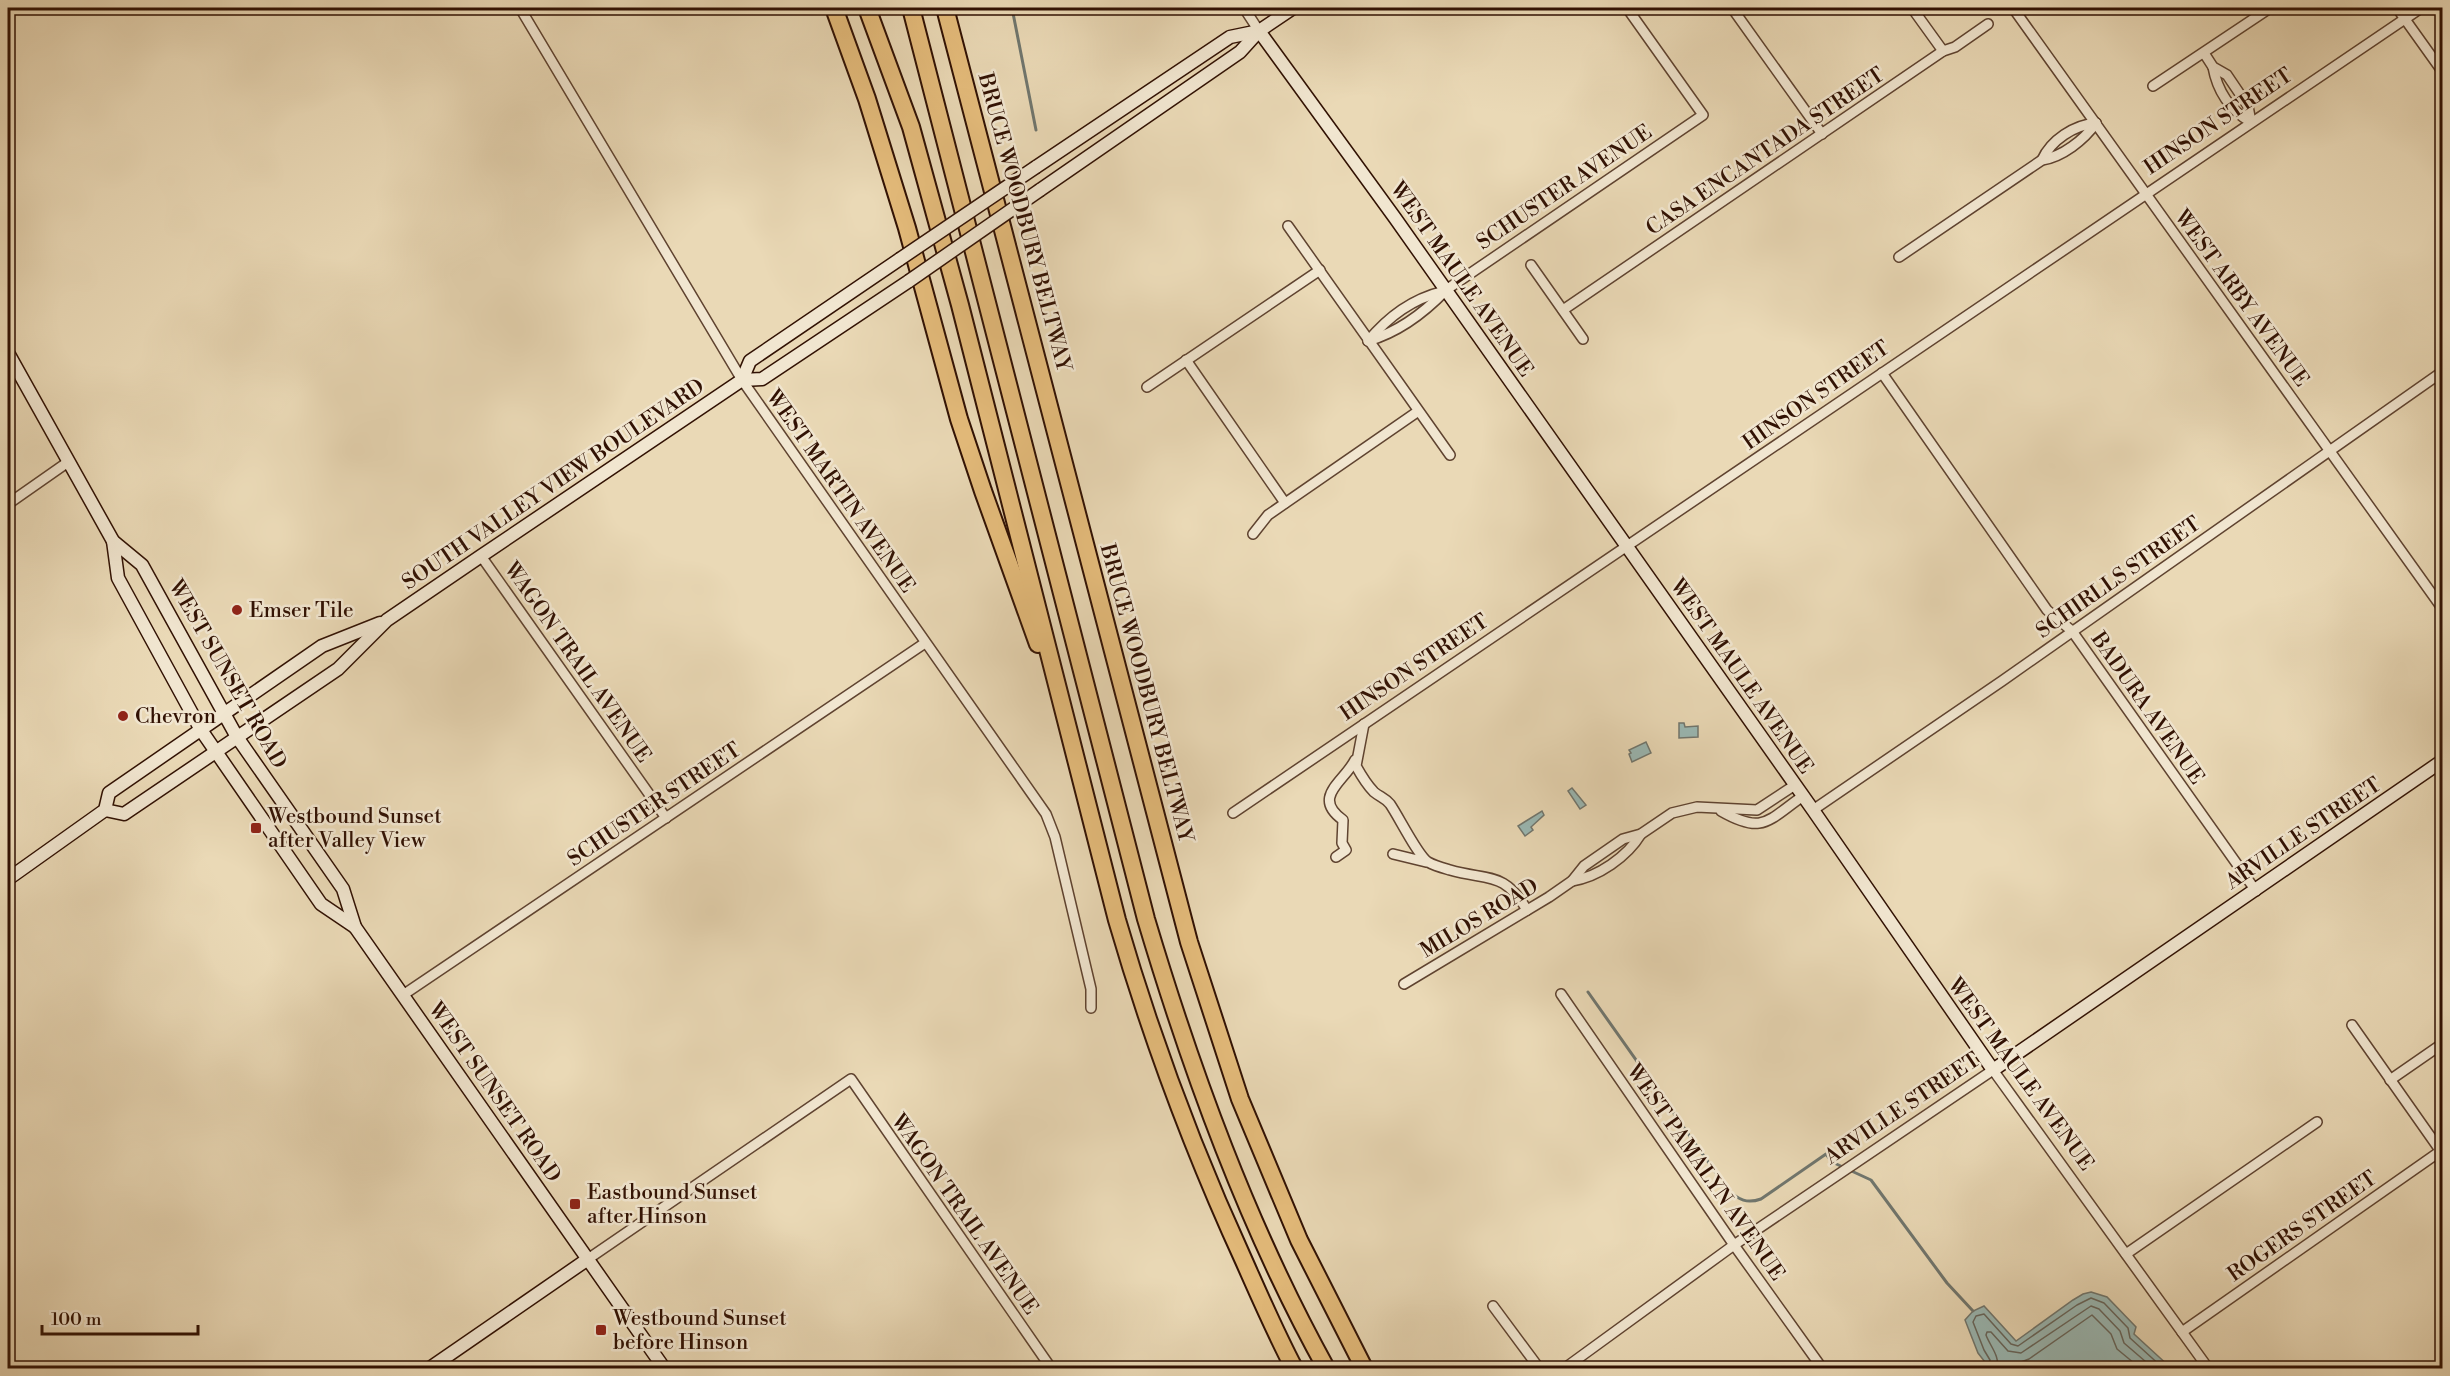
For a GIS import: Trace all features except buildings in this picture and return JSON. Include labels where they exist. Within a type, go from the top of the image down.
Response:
[{"type":"highway","points":[[834,8],[867,99],[907,228],[962,430],[982,491],[1072,735]]},
{"type":"highway","points":[[867,8],[917,150],[960,305],[1072,735],[1117,920],[1143,1008],[1214,1195],[1294,1368]]},
{"type":"highway","points":[[911,8],[1146,919],[1162,971],[1233,1171],[1271,1258],[1326,1368]]},
{"type":"highway","name":"BRUCE WOODBURY BELTWAY","points":[[945,8],[1193,952],[1240,1100],[1299,1240],[1364,1368]]},
{"type":"highway","points":[[950,8],[956,45]]},
{"type":"main road","name":"SOUTH VALLEY VIEW BOULEVARD","points":[[105,810],[124,814],[338,669],[387,620],[742,380],[762,379],[909,281],[1240,52],[1259,31],[1293,8]]},
{"type":"main road","name":"SOUTH VALLEY VIEW BOULEVARD","points":[[742,380],[750,361],[1036,167],[1230,37],[1259,31]]},
{"type":"main road","name":"WEST MAULE AVENUE","points":[[1259,31],[1446,290],[1799,790],[1993,1070]]},
{"type":"main road","name":"WEST SUNSET ROAD","points":[[8,353],[113,541],[142,566],[237,737],[343,889],[355,927],[664,1368]]},
{"type":"main road","name":"WEST SUNSET ROAD","points":[[113,541],[118,578],[201,730],[321,904],[355,927]]},
{"type":"main road","name":"SOUTH VALLEY VIEW BOULEVARD","points":[[8,879],[105,810],[109,793],[322,646],[387,620]]},
{"type":"main road","name":"ARVILLE STREET","points":[[1993,1070],[2442,761]]},
{"type":"main road","points":[[430,1368],[588,1259]]},
{"type":"street","name":"WEST MARTIN AVENUE","points":[[520,8],[742,380],[1046,814],[1055,837],[1091,989],[1091,1008]]},
{"type":"street","name":"WEST MAULE AVENUE","points":[[1244,8],[1259,31]]},
{"type":"street","name":"SCHUSTER AVENUE","points":[[1368,341],[1389,335],[1428,309],[1446,290],[1703,115],[1627,8]]},
{"type":"street","points":[[1732,8],[1822,134]]},
{"type":"street","points":[[1912,8],[1943,51]]},
{"type":"street","name":"WEST ARBY AVENUE","points":[[2013,8],[2442,608]]},
{"type":"street","points":[[2153,86],[2270,8]]},
{"type":"street","points":[[2397,8],[2442,71]]},
{"type":"street","name":"HINSON STREET","points":[[1233,813],[2421,8]]},
{"type":"street","name":"CASA ENCANTADA STREET","points":[[1563,310],[1943,51],[1954,47],[1988,24]]},
{"type":"street","points":[[2204,53],[2213,67],[2215,84],[2237,115],[2252,122]]},
{"type":"street","points":[[2213,67],[2227,75],[2248,106],[2252,122]]},
{"type":"street","points":[[1899,257],[2042,160],[2047,148],[2081,125],[2096,123]]},
{"type":"street","points":[[1287,226],[1320,270],[1417,412],[1425,418],[1449,456]]},
{"type":"street","points":[[1532,266],[1583,339]]},
{"type":"street","points":[[1147,387],[1320,270]]},
{"type":"street","points":[[1186,360],[1285,503]]},
{"type":"street","name":"SCHIRLLS STREET","points":[[1813,810],[2442,372]]},
{"type":"street","name":"BADURA AVENUE","points":[[1882,373],[2047,610],[2072,631],[2256,891]]},
{"type":"street","points":[[1253,534],[1260,522],[1285,503],[1417,412]]},
{"type":"street","points":[[8,504],[68,462]]},
{"type":"street","name":"WAGON TRAIL AVENUE","points":[[482,556],[666,818]]},
{"type":"street","name":"SCHUSTER STREET","points":[[403,995],[925,643]]},
{"type":"street","points":[[1364,724],[1356,766],[1376,793],[1385,797],[1421,855],[1428,862]]},
{"type":"street","points":[[1336,856],[1346,850],[1342,843],[1343,820],[1332,810],[1329,796],[1332,789],[1350,770],[1357,755]]},
{"type":"street","name":"MILOS ROAD","points":[[1404,984],[1572,881],[1588,878],[1598,872],[1630,849],[1641,834],[1678,811],[1696,807],[1757,810],[1799,790]]},
{"type":"street","points":[[1393,854],[1472,875],[1497,879],[1506,883],[1520,897],[1527,910]]},
{"type":"street","name":"WEST PAMALYN AVENUE","points":[[1561,994],[1822,1368]]},
{"type":"street","points":[[2352,1025],[2442,1151]]},
{"type":"street","points":[[2390,1080],[2442,1044]]},
{"type":"street","name":"WEST MAULE AVENUE","points":[[1993,1070],[2208,1368]]},
{"type":"street","name":"ARVILLE STREET","points":[[1565,1368],[1734,1245],[1993,1070]]},
{"type":"street","name":"WAGON TRAIL AVENUE","points":[[588,1259],[851,1079],[1051,1368]]},
{"type":"street","points":[[2126,1254],[2317,1122]]},
{"type":"street","name":"ROGERS STREET","points":[[2182,1332],[2442,1151]]},
{"type":"street","points":[[1492,1306],[1539,1368]]},
{"type":"water","points":[[1679,723],[1684,723],[1685,727],[1698,726],[1698,737],[1679,738]]},
{"type":"water","points":[[1646,742],[1651,753],[1632,762],[1629,750]]},
{"type":"water","points":[[1572,788],[1586,805],[1580,809],[1568,791]]},
{"type":"water","points":[[1542,811],[1544,815],[1531,827],[1533,830],[1525,836],[1518,826]]},
{"type":"water","points":[[2091,1292],[2107,1297],[2136,1327],[2134,1334],[2171,1368],[1977,1368],[1985,1362],[1978,1353],[1965,1320],[1973,1311],[1984,1306],[2016,1341],[2073,1300]]},
{"type":"waterway","points":[[1012,8],[1036,130]]},
{"type":"waterway","points":[[1588,992],[1728,1190],[1747,1201],[1761,1199],[1826,1154],[1832,1162],[1871,1180],[1947,1283],[1973,1311]]},
{"type":"place","name":"Emser Tile","points":[[237,610]]},
{"type":"place","name":"Chevron","points":[[123,716]]},
{"type":"place","name":"Westbound Sunset after Valley View","points":[[256,828]]},
{"type":"place","name":"Eastbound Sunset after Hinson","points":[[575,1204]]},
{"type":"place","name":"Westbound Sunset before Hinson","points":[[601,1330]]}]
